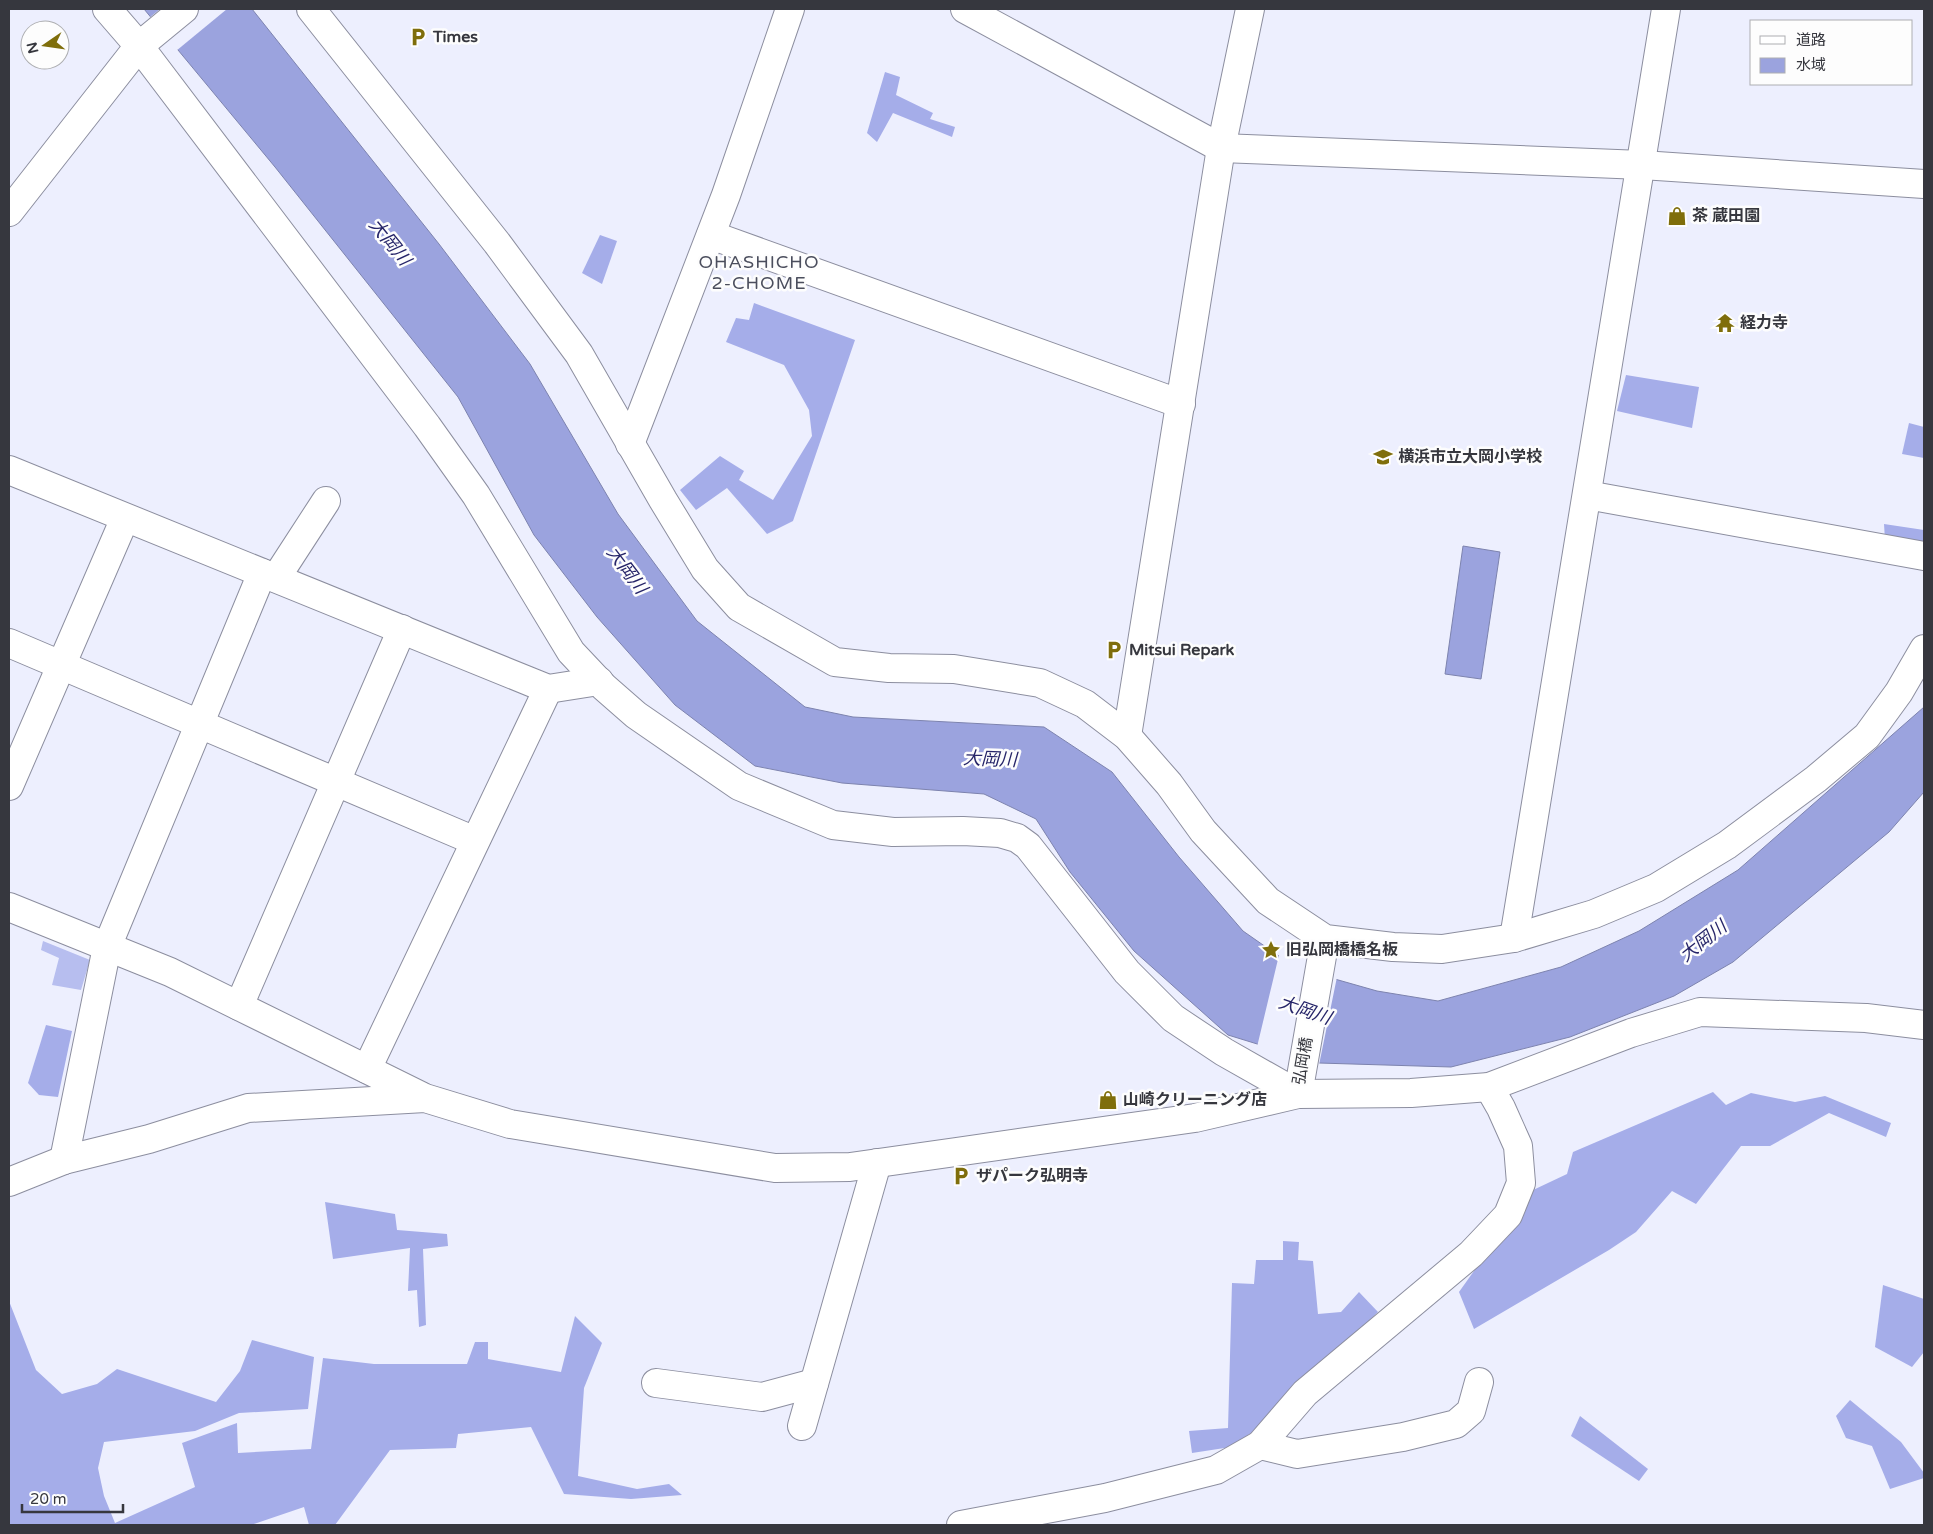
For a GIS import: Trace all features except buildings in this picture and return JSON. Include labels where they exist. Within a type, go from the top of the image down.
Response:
[{"type":"street","points":[[107,9],[148,39],[476,495],[572,652],[599,681],[636,715],[739,786],[833,825],[894,832],[963,830],[1000,832],[1017,838],[1028,846],[1127,972],[1173,1018],[1224,1052],[1298,1094]]},
{"type":"street","points":[[9,212],[148,39],[184,9]]},
{"type":"street","points":[[311,9],[498,243],[573,346],[705,569],[739,607],[796,642],[834,662],[889,668],[954,669],[1040,683],[1085,704],[1128,736],[1168,784],[1203,831],[1268,900],[1325,939],[1393,947],[1442,949],[1514,938],[1594,914],[1656,888],[1727,845],[1816,779],[1867,736],[1899,692],[1924,649]]},
{"type":"street","points":[[630,444],[711,235],[790,9]]},
{"type":"street","points":[[966,9],[1221,148],[1642,165],[1924,184]]},
{"type":"street","points":[[1128,736],[1221,148],[1250,9]]},
{"type":"street","points":[[1514,938],[1642,165],[1666,9]]},
{"type":"street","points":[[711,235],[1181,404]]},
{"type":"street","points":[[9,470],[548,689],[599,681]]},
{"type":"street","points":[[1587,494],[1924,556]]},
{"type":"street","points":[[64,1160],[106,947],[200,723],[269,575],[326,501]]},
{"type":"street","points":[[9,786],[125,518]]},
{"type":"street","points":[[239,1006],[402,629]]},
{"type":"street","points":[[9,643],[476,841]]},
{"type":"street","points":[[367,1069],[548,689]]},
{"type":"street","points":[[9,907],[170,972],[425,1098],[510,1124],[775,1168],[850,1167],[1195,1118],[1298,1094],[1411,1093],[1489,1087],[1630,1033],[1700,1012],[1866,1018],[1924,1025]]},
{"type":"street","name":"弘岡橋","points":[[1298,1094],[1325,939]]},
{"type":"street","points":[[961,1525],[1105,1498],[1216,1470],[1260,1445],[1305,1393],[1470,1254],[1508,1216],[1522,1183],[1518,1146],[1501,1108],[1489,1087]]},
{"type":"street","points":[[9,1182],[64,1160],[149,1139],[248,1108],[425,1098]]},
{"type":"street","points":[[802,1426],[877,1163]]},
{"type":"street","points":[[1260,1445],[1297,1454],[1404,1437],[1456,1424],[1471,1411],[1479,1382]]},
{"type":"street","points":[[656,1383],[762,1397],[814,1383]]},
{"type":"shaded area","points":[[885,72],[900,77],[896,95],[933,113],[930,119],[955,127],[952,137],[893,113],[877,142],[867,133]]},
{"type":"shaded area","points":[[600,235],[617,241],[602,284],[582,273]]},
{"type":"shaded area","points":[[754,303],[855,340],[793,521],[767,534],[727,488],[696,510],[680,490],[720,456],[744,471],[739,480],[773,500],[812,436],[809,410],[784,365],[726,342],[736,318],[749,320]]},
{"type":"shaded area","points":[[1626,375],[1699,387],[1692,428],[1617,411]]},
{"type":"shaded area","points":[[1909,423],[1924,427],[1924,458],[1902,454]]},
{"type":"shaded area","points":[[1884,524],[1924,530],[1924,545],[1885,540]]},
{"type":"shaded area","points":[[43,941],[90,960],[81,990],[52,985],[59,958],[41,950]]},
{"type":"shaded area","points":[[46,1025],[72,1031],[58,1097],[39,1095],[28,1083]]},
{"type":"shaded area","points":[[1713,1092],[1726,1105],[1751,1093],[1795,1102],[1825,1096],[1891,1123],[1886,1137],[1829,1113],[1770,1146],[1741,1146],[1696,1204],[1672,1191],[1636,1232],[1609,1250],[1474,1329],[1459,1292],[1531,1191],[1567,1174],[1573,1152]]},
{"type":"shaded area","points":[[325,1202],[395,1214],[397,1230],[447,1234],[448,1246],[423,1249],[426,1325],[419,1327],[417,1290],[408,1291],[410,1248],[333,1259]]},
{"type":"shaded area","points":[[1283,1241],[1299,1242],[1298,1260],[1313,1261],[1318,1314],[1341,1312],[1359,1292],[1378,1312],[1251,1433],[1231,1447],[1192,1453],[1189,1431],[1228,1428],[1232,1283],[1254,1284],[1256,1260],[1283,1260]]},
{"type":"shaded area","points":[[1883,1285],[1924,1299],[1924,1352],[1912,1367],[1875,1347]]},
{"type":"shaded area","points":[[9,1301],[36,1370],[62,1394],[97,1384],[117,1369],[216,1402],[240,1371],[252,1340],[314,1357],[308,1409],[239,1413],[195,1431],[104,1442],[98,1468],[104,1496],[115,1523],[195,1487],[182,1443],[237,1423],[238,1453],[311,1449],[323,1358],[374,1364],[467,1364],[475,1342],[488,1342],[488,1359],[561,1372],[575,1316],[602,1343],[584,1388],[578,1476],[637,1489],[669,1484],[682,1495],[631,1499],[564,1494],[531,1427],[458,1434],[456,1448],[390,1450],[335,1525],[309,1525],[304,1507],[251,1525],[9,1525]]},
{"type":"shaded area","points":[[1850,1400],[1901,1442],[1924,1473],[1924,1478],[1890,1489],[1872,1446],[1846,1438],[1836,1416]]},
{"type":"shaded area","points":[[1580,1416],[1648,1469],[1639,1481],[1571,1436]]},
{"type":"water","name":"大岡川","points":[[144,9],[252,9],[439,244],[530,364],[618,514],[697,621],[805,707],[853,717],[1044,727],[1112,772],[1179,857],[1243,931],[1296,968],[1377,991],[1438,1001],[1561,967],[1639,931],[1738,870],[1924,707],[1924,792],[1889,832],[1733,962],[1674,996],[1570,1037],[1451,1067],[1319,1063],[1228,1035],[1134,951],[1070,872],[1036,819],[984,794],[842,783],[755,766],[675,705],[597,617],[534,535],[458,397],[275,167]]},
{"type":"water","points":[[1463,546],[1500,552],[1481,679],[1445,674]]},
{"type":"pier","points":[[160,9],[227,9],[176,51],[149,18]]},
{"type":"pier","points":[[1279,955],[1297,966],[1337,977],[1319,1065],[1257,1047]]},
{"type":"place","name":"Times","points":[[418,37]]},
{"type":"place","name":"茶 蔵田園","points":[[1677,216]]},
{"type":"place","name":"経力寺","points":[[1725,323]]},
{"type":"place","name":"横浜市立大岡小学校","points":[[1383,457]]},
{"type":"place","name":"Mitsui Repark","points":[[1114,650]]},
{"type":"place","name":"旧弘岡橋橋名板","points":[[1271,950]]},
{"type":"place","name":"山崎クリーニング店","points":[[1108,1100]]},
{"type":"place","name":"ザパーク弘明寺","points":[[961,1176]]},
{"type":"district","name":"OHASHICHO 2-CHOME","points":[[759,272]]}]
